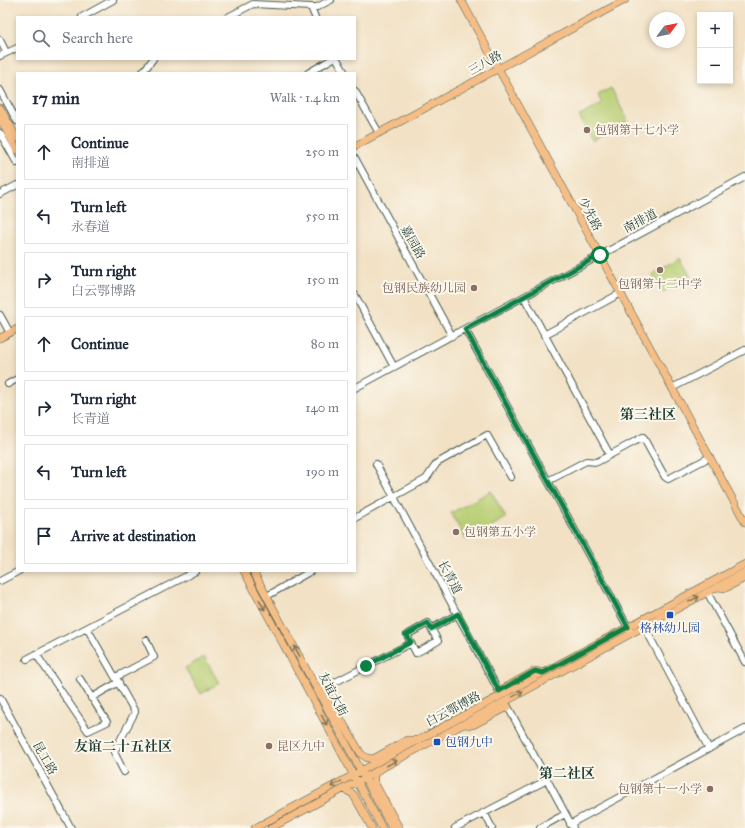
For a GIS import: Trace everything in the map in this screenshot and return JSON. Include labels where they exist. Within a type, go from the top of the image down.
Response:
[{"type":"main road","name":"少先路","points":[[461,0],[745,522]]},
{"type":"main road","name":"三八路","points":[[356,145],[625,0]]},
{"type":"main road","points":[[0,108],[3,120],[16,148]]},
{"type":"main road","points":[[3,120],[16,137]]},
{"type":"main road","points":[[0,338],[16,330]]},
{"type":"main road","name":"白云鄂博路","points":[[255,828],[356,778],[420,740],[503,699],[630,630],[745,564]]},
{"type":"main road","name":"友谊大街","points":[[245,572],[382,828]]},
{"type":"main road","name":"友谊大街","points":[[254,572],[318,687],[392,828]]},
{"type":"main road","name":"白云鄂博路","points":[[363,774],[378,770],[463,724],[473,725],[535,671],[543,673],[630,630],[644,626],[745,572]]},
{"type":"main road","points":[[717,587],[726,588],[745,578]]},
{"type":"main road","points":[[318,687],[328,697],[361,754],[367,758],[373,759],[407,740],[420,740]]},
{"type":"main road","points":[[378,770],[374,775],[374,782],[399,828]]},
{"type":"main road","name":"白云鄂博路","points":[[271,828],[344,788],[356,778]]},
{"type":"main road","points":[[344,788],[352,794],[372,828]]},
{"type":"street","points":[[84,16],[113,0]]},
{"type":"street","points":[[230,16],[253,4],[317,7],[331,0]]},
{"type":"street","points":[[311,7],[315,16]]},
{"type":"street","points":[[0,40],[6,52]]},
{"type":"street","points":[[0,56],[16,48]]},
{"type":"street","points":[[143,72],[152,60]]},
{"type":"street","points":[[310,72],[330,60]]},
{"type":"street","points":[[338,60],[344,72]]},
{"type":"street","points":[[0,90],[16,119]]},
{"type":"street","points":[[356,93],[379,133]]},
{"type":"street","points":[[0,133],[16,161]]},
{"type":"street","name":"嘉园路","points":[[356,160],[452,336]]},
{"type":"street","name":"南排道","points":[[356,387],[745,177]]},
{"type":"street","points":[[0,194],[16,186]]},
{"type":"street","points":[[544,335],[621,294]]},
{"type":"street","points":[[356,297],[394,368]]},
{"type":"street","points":[[524,297],[610,455]]},
{"type":"street","points":[[0,316],[10,333]]},
{"type":"street","points":[[465,329],[630,630]]},
{"type":"street","points":[[672,388],[745,350]]},
{"type":"street","points":[[8,384],[16,380]]},
{"type":"street","points":[[356,517],[426,479],[437,463],[487,435],[511,477]]},
{"type":"street","points":[[548,481],[585,462],[595,463],[643,437],[664,477],[668,479],[710,457]]},
{"type":"street","name":"长青道","points":[[376,464],[572,826]]},
{"type":"street","points":[[0,581],[17,572]]},
{"type":"street","points":[[27,659],[194,572]]},
{"type":"street","points":[[267,596],[309,572]]},
{"type":"street","points":[[707,592],[745,662]]},
{"type":"street","points":[[431,629],[458,614]]},
{"type":"street","points":[[428,623],[438,641],[416,653],[411,642],[406,635],[428,623]]},
{"type":"street","points":[[644,626],[709,749]]},
{"type":"street","points":[[87,628],[135,712],[114,752],[124,772]]},
{"type":"street","points":[[92,698],[117,679],[154,656],[146,640]]},
{"type":"street","points":[[318,687],[411,642]]},
{"type":"street","points":[[36,654],[88,731],[107,722],[80,679]]},
{"type":"street","name":"昆工路","points":[[0,698],[71,828]]},
{"type":"street","points":[[572,826],[745,729]]},
{"type":"street","points":[[455,828],[547,780]]},
{"type":"street","points":[[484,812],[492,828]]},
{"type":"street","points":[[540,828],[565,814]]},
{"type":"green space","points":[[611,88],[628,121],[592,141],[579,116],[602,104],[598,95]]},
{"type":"green space","points":[[680,258],[691,277],[663,292],[652,274]]},
{"type":"green space","points":[[491,491],[506,518],[466,540],[451,513]]},
{"type":"green space","points":[[204,657],[219,683],[201,694],[185,668]]},
{"type":"place","name":"包钢第十七小学","points":[[587,130]]},
{"type":"place","name":"包钢第十二中学","points":[[660,270]]},
{"type":"place","name":"包钢民族幼儿园","points":[[474,288]]},
{"type":"place","name":"包钢第五小学","points":[[456,532]]},
{"type":"place","name":"格林幼儿园","points":[[670,615]]},
{"type":"place","name":"包钢九中","points":[[437,742]]},
{"type":"place","name":"昆区九中","points":[[269,746]]},
{"type":"place","name":"包钢第十一小学","points":[[710,789]]},
{"type":"district","name":"第三社区","points":[[648,414]]},
{"type":"district","name":"友谊二十五社区","points":[[123,746]]},
{"type":"district","name":"第二社区","points":[[567,773]]},
{"type":"route","points":[[366,666],[411,642],[406,635],[428,623],[431,629],[458,614],[499,691],[535,671],[543,673],[628,627],[465,329],[600,255]]}]
